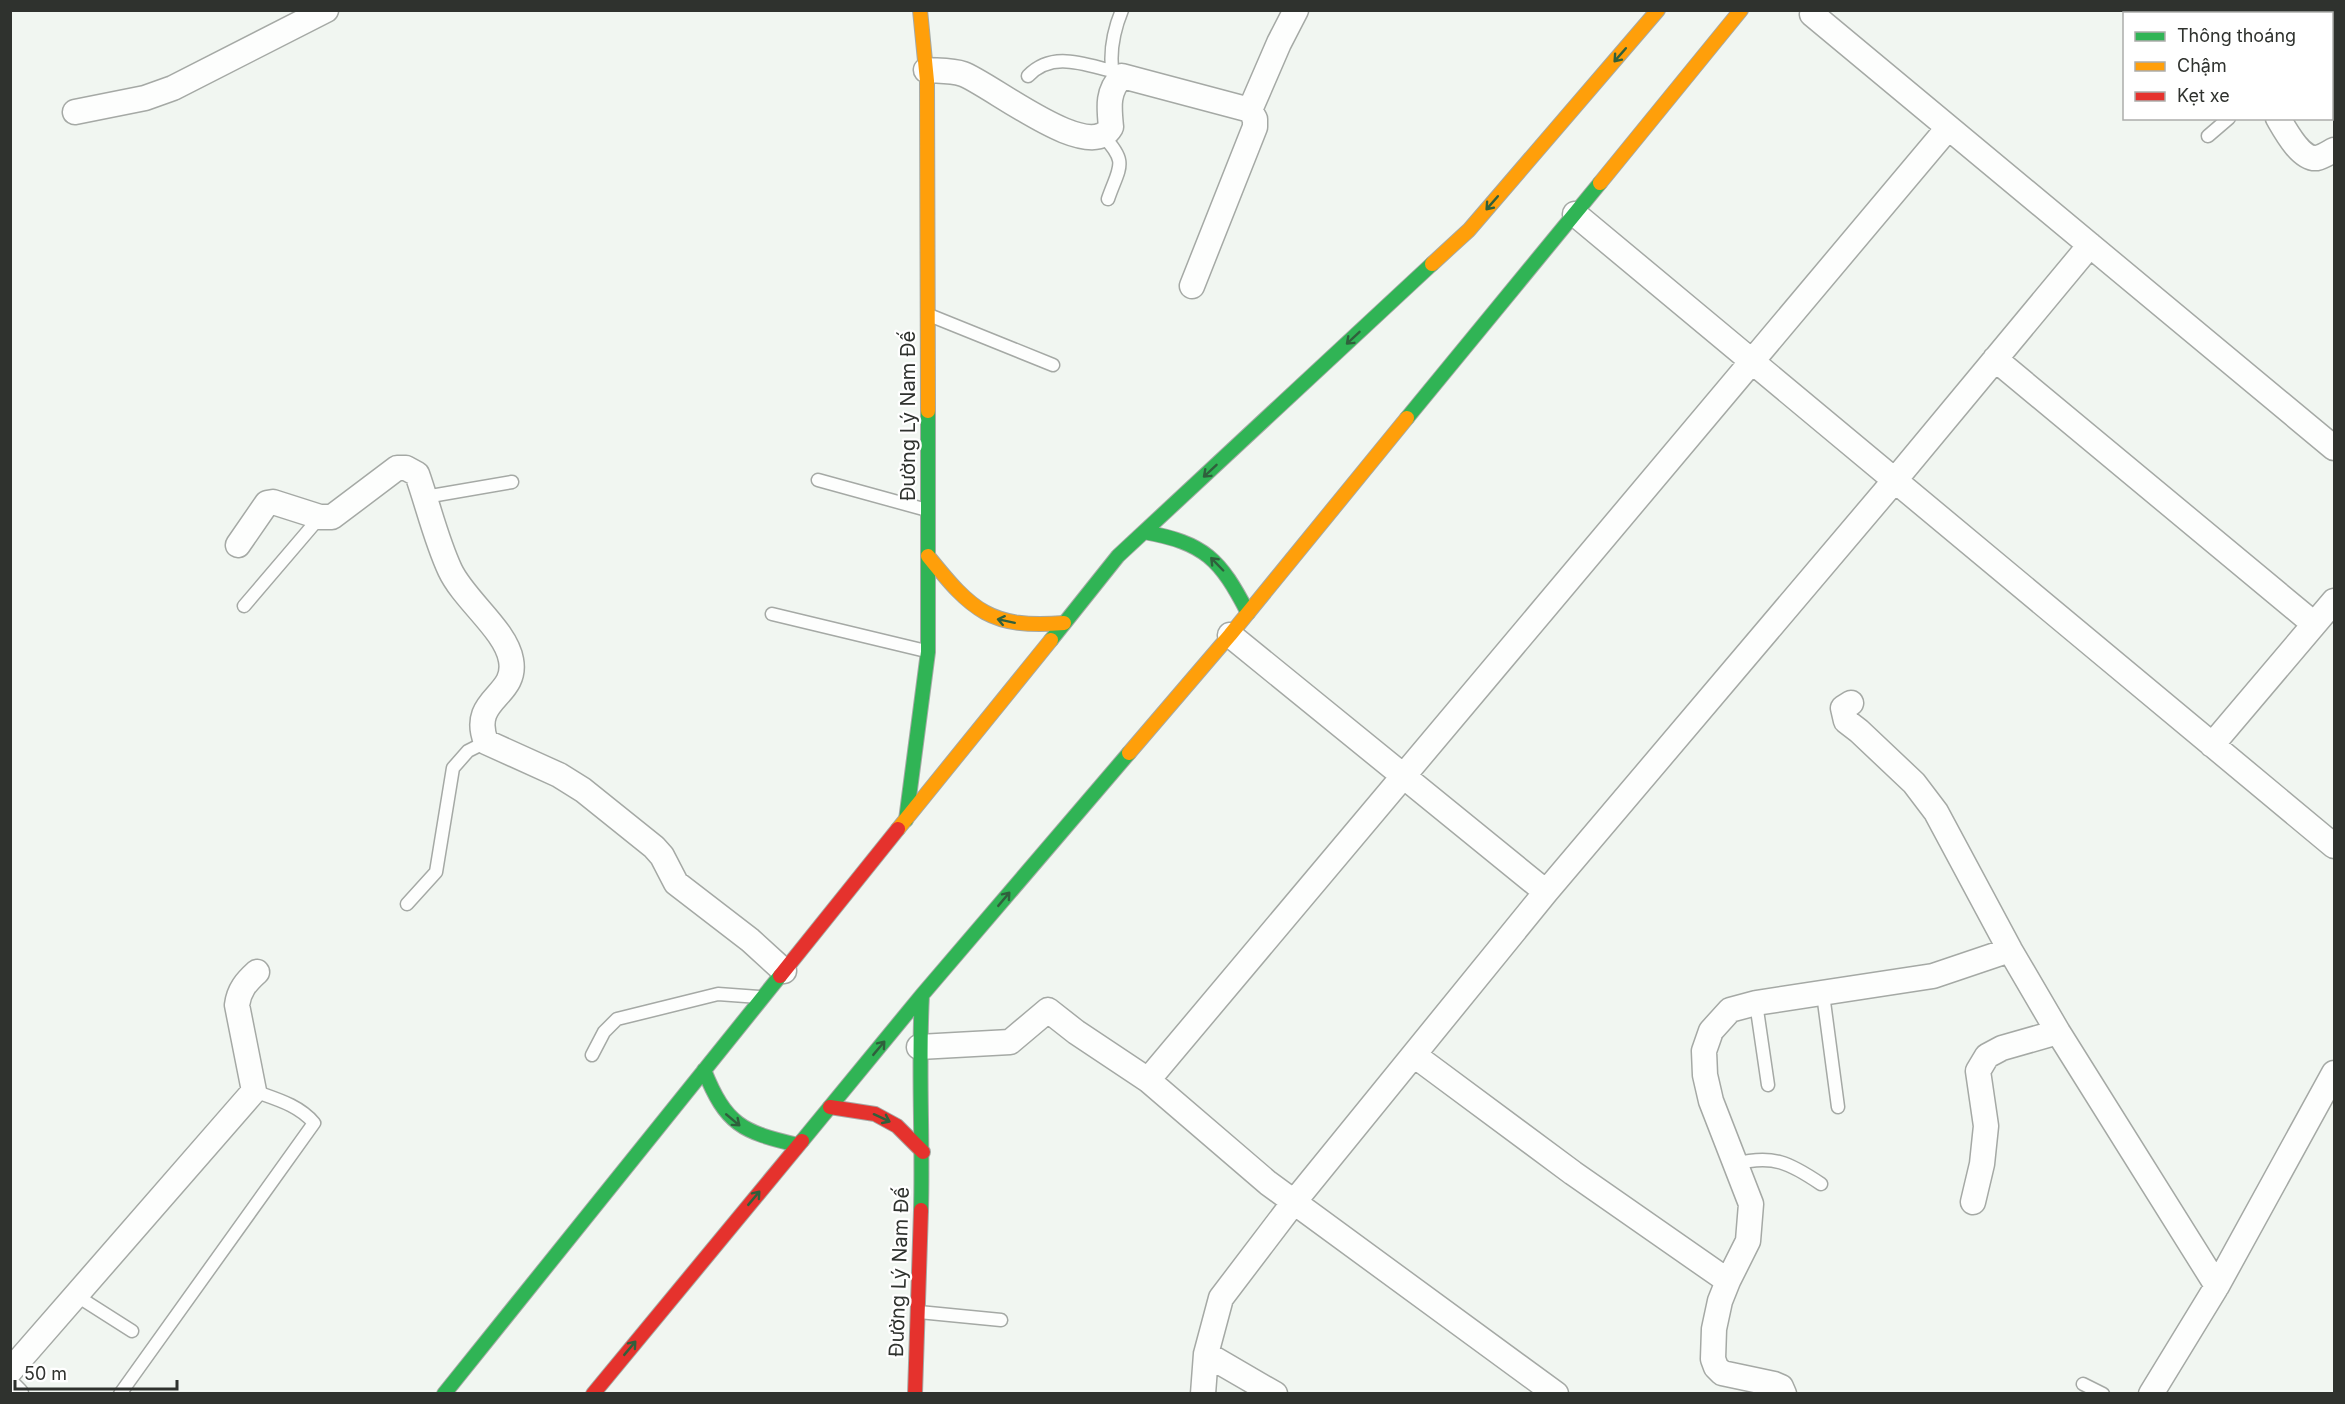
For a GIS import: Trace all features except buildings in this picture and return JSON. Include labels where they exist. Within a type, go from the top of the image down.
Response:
[{"type":"street","points":[[75,112],[145,98],[172,88],[326,10]]},
{"type":"street","name":"Đường Lý Nam Đế","points":[[906,820],[928,652],[926,70],[920,10]]},
{"type":"street","points":[[1192,286],[1255,127],[1255,119],[1251,110],[1279,43],[1296,10]]},
{"type":"street","points":[[444,1394],[1118,556],[1469,230],[1658,10]]},
{"type":"street","points":[[593,1394],[922,995],[1248,613],[1741,10]]},
{"type":"street","points":[[1812,14],[2334,448]]},
{"type":"street","points":[[926,70],[963,74],[1064,132],[1093,139],[1103,136],[1111,127],[1109,106],[1113,77],[1122,76],[1251,110]]},
{"type":"street","points":[[2279,120],[2296,146],[2307,156],[2317,158],[2334,150]]},
{"type":"street","points":[[1148,1080],[1406,776],[1948,128]]},
{"type":"street","points":[[1575,214],[2334,846]]},
{"type":"street","points":[[1203,1394],[1206,1354],[1221,1298],[1294,1202],[1546,892],[1896,480],[2090,245]]},
{"type":"street","points":[[1995,359],[2314,624]]},
{"type":"street","points":[[238,545],[267,503],[273,502],[320,517],[332,517],[397,468],[406,468],[417,474],[450,570],[464,594],[509,650],[512,672],[481,720],[486,742],[550,771],[583,790],[654,847],[662,856],[676,883],[750,940],[784,971]]},
{"type":"street","points":[[1144,532],[1171,536],[1194,545],[1214,560],[1232,580],[1248,613]]},
{"type":"street","points":[[928,556],[971,606],[996,619],[1025,625],[1064,623]]},
{"type":"street","points":[[2212,745],[2334,601]]},
{"type":"street","points":[[1230,634],[1546,892]]},
{"type":"street","points":[[1851,703],[1843,708],[1845,721],[1859,731],[1914,783],[1936,812],[2010,950],[2058,1032],[2217,1286]]},
{"type":"street","points":[[1784,1394],[1781,1387],[1774,1384],[1730,1377],[1716,1367],[1713,1359],[1714,1329],[1720,1301],[1748,1240],[1751,1204],[1711,1101],[1705,1075],[1704,1051],[1711,1031],[1730,1010],[1756,1003],[1933,976],[2010,950]]},
{"type":"street","points":[[10,1371],[78,1296],[254,1091],[237,1005],[238,995],[243,986],[257,972]]},
{"type":"street","name":"Đường Lý Nam Đế","points":[[915,1394],[922,1152],[919,1047],[922,995]]},
{"type":"street","points":[[919,1047],[1010,1042],[1048,1010],[1076,1032],[1148,1080],[1268,1183],[1556,1394]]},
{"type":"street","points":[[1973,1202],[1982,1164],[1986,1126],[1978,1071],[1988,1056],[2002,1048],[2058,1032]]},
{"type":"street","points":[[1414,1055],[1573,1173],[1728,1281]]},
{"type":"street","points":[[705,1070],[712,1091],[724,1112],[741,1127],[764,1138],[798,1145]]},
{"type":"street","points":[[2151,1394],[2217,1286],[2334,1073]]},
{"type":"street","points":[[830,1107],[875,1114],[897,1126],[922,1152]]},
{"type":"street","points":[[1206,1354],[1275,1394]]},
{"type":"street","points":[[10,1388],[16,1394]]},
{"type":"lane","points":[[1028,76],[1035,69],[1052,61],[1067,61],[1113,77],[1110,59],[1122,10]]},
{"type":"lane","points":[[2208,136],[2227,120]]},
{"type":"lane","points":[[1103,136],[1117,150],[1120,162],[1108,199]]},
{"type":"lane","points":[[928,315],[1053,365]]},
{"type":"lane","points":[[818,480],[928,510]]},
{"type":"lane","points":[[425,497],[512,482]]},
{"type":"lane","points":[[244,606],[320,517]]},
{"type":"lane","points":[[772,614],[928,652]]},
{"type":"lane","points":[[407,904],[436,872],[453,768],[468,751],[486,742]]},
{"type":"lane","points":[[592,1055],[604,1032],[617,1019],[718,994],[763,997]]},
{"type":"lane","points":[[1823,994],[1838,1107]]},
{"type":"lane","points":[[1756,1003],[1768,1085]]},
{"type":"lane","points":[[120,1394],[314,1123],[306,1113],[295,1107],[254,1091]]},
{"type":"lane","points":[[1736,1164],[1755,1159],[1785,1163],[1800,1170],[1821,1185]]},
{"type":"lane","points":[[78,1296],[132,1331]]},
{"type":"lane","points":[[916,1312],[1001,1320]]},
{"type":"lane","points":[[2084,1384],[2103,1394]]},
{"type":"traffic: fast","points":[[1407,418],[1600,183]]},
{"type":"traffic: fast","points":[[1051,640],[1118,556],[1432,264]]},
{"type":"traffic: fast","points":[[906,820],[928,652],[928,411]]},
{"type":"traffic: fast","points":[[1144,532],[1182,542],[1208,556],[1229,579],[1248,613]]},
{"type":"traffic: fast","points":[[802,1141],[922,995],[1129,753]]},
{"type":"traffic: fast","points":[[444,1394],[780,976]]},
{"type":"traffic: fast","points":[[921,1210],[922,995]]},
{"type":"traffic: fast","points":[[704,1070],[720,1103],[738,1123],[763,1136],[798,1145]]},
{"type":"traffic: slow","points":[[920,10],[927,81],[928,411]]},
{"type":"traffic: slow","points":[[1432,264],[1469,230],[1658,10]]},
{"type":"traffic: slow","points":[[1600,183],[1741,10]]},
{"type":"traffic: slow","points":[[1129,753],[1230,635],[1407,418]]},
{"type":"traffic: slow","points":[[928,556],[958,591],[985,612],[1000,619],[1018,623],[1064,623]]},
{"type":"traffic: slow","points":[[898,829],[1051,640]]},
{"type":"traffic: jam","points":[[780,976],[898,829]]},
{"type":"traffic: jam","points":[[830,1107],[875,1114],[897,1126],[923,1152]]},
{"type":"traffic: jam","points":[[593,1394],[802,1141]]},
{"type":"traffic: jam","points":[[915,1394],[921,1210]]}]
